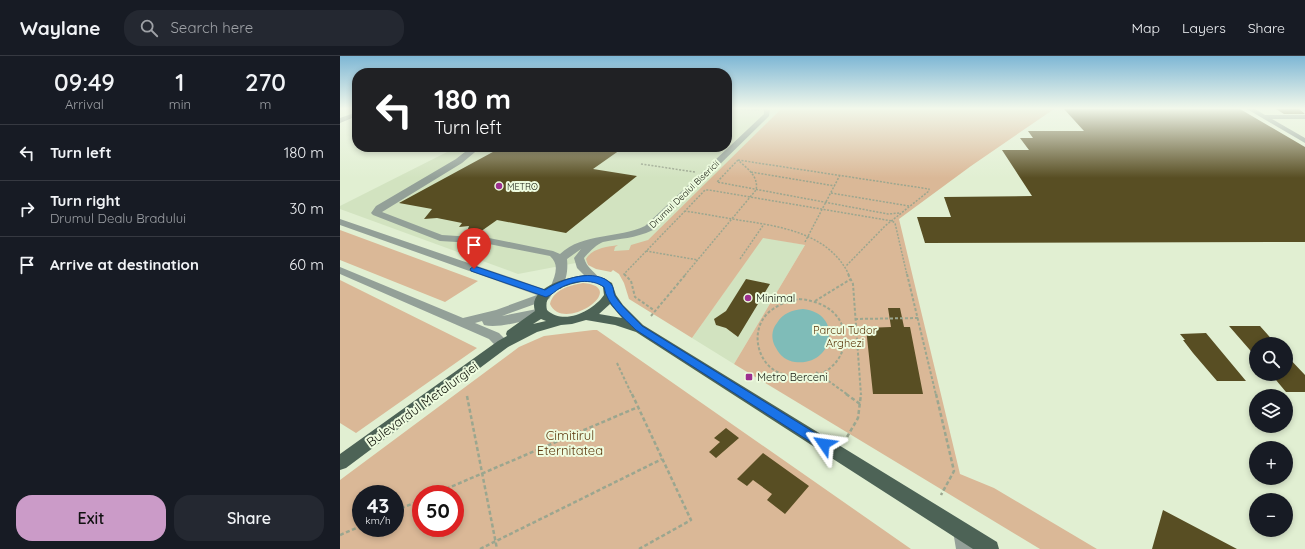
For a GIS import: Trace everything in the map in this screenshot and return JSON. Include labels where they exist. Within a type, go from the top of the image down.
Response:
[{"type":"main road","points":[[563,320],[550,318],[542,312],[540,306],[545,295],[557,286],[576,279],[600,280],[608,286],[610,295],[639,328],[990,549]]},
{"type":"main road","points":[[586,316],[602,306],[610,295]]},
{"type":"main road","name":"Bulevardul Metalurgiei","points":[[340,463],[499,340],[517,330],[542,312]]},
{"type":"main road","points":[[586,316],[617,321],[639,328]]},
{"type":"main road","name":"Bulevardul Metalurgiei","points":[[499,340],[563,320],[586,316]]},
{"type":"street","name":"Drumul Dealul Bisericii","points":[[732,147],[749,132]]},
{"type":"street","points":[[1289,132],[1305,141]]},
{"type":"street","points":[[732,142],[738,143]]},
{"type":"street","points":[[468,152],[459,161],[379,208],[376,213],[440,238],[489,241],[553,254],[557,257],[561,264]]},
{"type":"street","name":"Drumul Dealul Bisericii","points":[[557,286],[561,276],[562,258],[565,254],[576,246],[590,241],[638,233],[649,228],[727,152]]},
{"type":"street","points":[[340,222],[545,295]]},
{"type":"street","name":"Drumul Dealul Bisericii","points":[[594,279],[581,266],[579,258],[586,250],[602,240]]},
{"type":"street","points":[[340,270],[462,322],[499,340]]},
{"type":"street","points":[[462,322],[499,313],[545,295]]},
{"type":"street","points":[[462,322],[504,320],[542,312]]},
{"type":"street","points":[[962,531],[965,549]]},
{"type":"path","points":[[651,316],[756,190],[757,181],[751,172],[738,160]]},
{"type":"path","points":[[738,160],[929,189],[929,191],[890,221],[845,267]]},
{"type":"path","points":[[738,160],[717,182],[888,214],[900,213]]},
{"type":"path","points":[[640,164],[697,172]]},
{"type":"path","points":[[751,172],[835,186]]},
{"type":"path","points":[[805,242],[840,175]]},
{"type":"path","points":[[655,312],[634,297],[631,281],[624,274],[707,190],[894,222],[896,225],[954,471],[941,495]]},
{"type":"path","points":[[831,193],[909,206]]},
{"type":"path","points":[[685,211],[789,229],[808,236],[830,250],[845,267],[851,279],[860,405],[858,418],[847,437]]},
{"type":"path","points":[[740,259],[764,224]]},
{"type":"path","points":[[646,251],[698,260]]},
{"type":"path","points":[[815,301],[851,279]]},
{"type":"path","points":[[799,299],[824,304],[836,314],[843,326],[845,340],[839,358],[830,367],[819,374],[798,377],[790,376],[776,370],[762,357],[758,343],[758,332],[761,322],[771,310],[779,305],[799,299]]},
{"type":"path","points":[[855,319],[918,318]]},
{"type":"path","points":[[617,363],[691,520],[639,549]]},
{"type":"path","points":[[816,372],[860,405]]},
{"type":"path","points":[[467,396],[497,549]]},
{"type":"path","points":[[455,485],[638,407]]},
{"type":"path","points":[[480,549],[662,459]]},
{"type":"path","points":[[340,535],[352,530]]},
{"type":"shaded area","points":[[732,132],[758,132],[632,256],[613,270],[581,262],[518,274],[340,209],[340,206],[447,152],[732,152]]},
{"type":"shaded area","points":[[763,237],[805,245],[734,364],[692,338]]},
{"type":"green space","name":"Parcul Tudor Arghezi","points":[[758,132],[1020,132],[899,219],[960,474],[994,488],[1097,549],[1040,549],[734,364],[805,245],[763,238],[692,338],[629,299],[624,283],[619,274],[613,270],[611,272],[596,269],[588,265],[586,259],[596,250],[618,245],[615,247],[614,251],[629,250],[631,245],[648,240]]},
{"type":"green space","points":[[340,230],[478,281],[445,302],[340,260]]},
{"type":"green space","points":[[340,280],[477,348],[356,433],[340,423]]},
{"type":"green space","points":[[583,283],[596,286],[600,292],[597,299],[589,306],[579,312],[567,314],[557,312],[550,304],[558,292],[573,285]]},
{"type":"green space","name":"Cimitirul Eternitatea","points":[[597,330],[911,549],[340,549],[340,480],[519,347],[544,336]]},
{"type":"water","points":[[803,309],[816,313],[825,320],[829,329],[829,339],[825,348],[818,356],[808,361],[795,362],[782,356],[773,342],[772,335],[775,326],[785,314]]},
{"type":"building","points":[[1029,132],[1279,132],[1305,147],[1305,242],[925,243],[917,217],[951,217],[944,197],[1032,196],[1002,150],[1029,150],[1020,138],[1033,138]]},
{"type":"building","name":"METRO","points":[[493,152],[617,152],[593,169],[637,176],[566,233],[497,220],[480,232],[468,229],[469,226],[459,227],[462,223],[437,218],[424,219],[432,209],[399,203]]},
{"type":"building","name":"Minimal","points":[[746,279],[770,284],[738,337],[726,328],[716,325],[714,319],[726,311]]},
{"type":"building","points":[[888,308],[900,308],[904,327],[910,327],[923,394],[873,394],[866,328],[891,327]]},
{"type":"building","points":[[1229,326],[1260,326],[1270,337],[1249,337],[1249,349]]},
{"type":"building","points":[[1206,333],[1246,381],[1217,381],[1193,353],[1180,334]]},
{"type":"building","points":[[1293,362],[1305,375],[1305,392],[1293,392],[1293,389],[1284,389],[1277,381],[1293,381]]},
{"type":"building","points":[[726,428],[739,438],[716,458],[709,452],[720,442],[714,438]]},
{"type":"building","points":[[763,453],[809,486],[785,514],[767,500],[772,494],[753,480],[747,486],[737,479]]},
{"type":"building","points":[[1163,510],[1237,549],[1152,549]]},
{"type":"place","name":"METRO","points":[[499,186]]},
{"type":"place","name":"Minimal","points":[[748,298]]},
{"type":"place","name":"Metro Berceni","points":[[749,377]]},
{"type":"route","points":[[474,269],[546,294],[557,286],[576,279],[585,278],[600,280],[608,286],[610,295],[626,316],[639,328],[824,444]]}]
